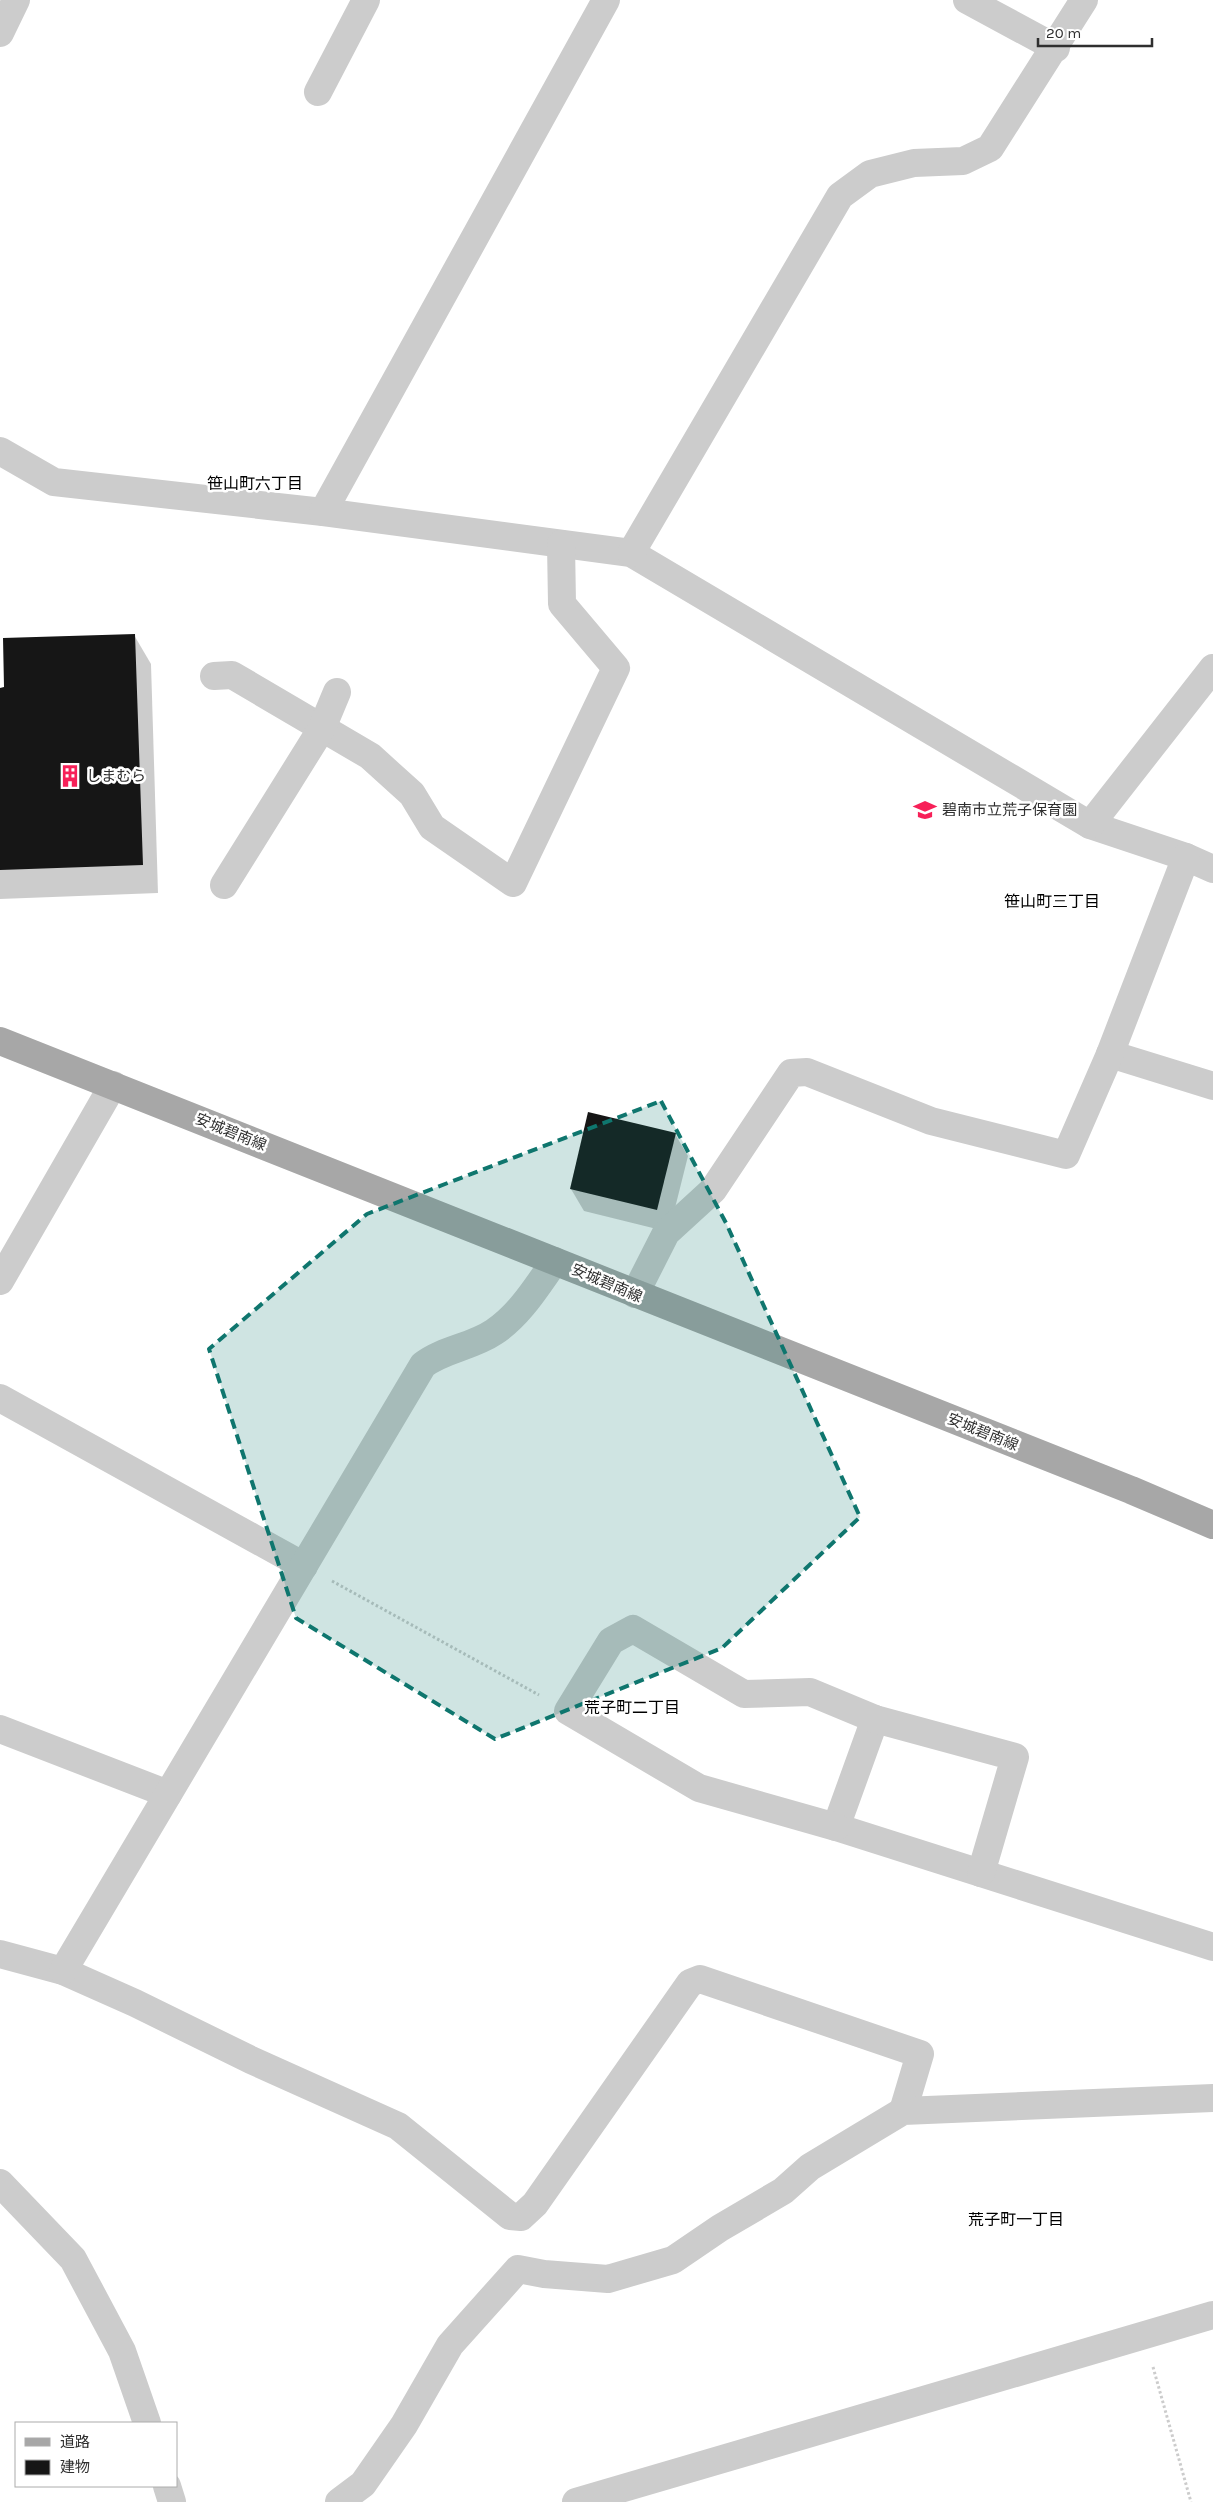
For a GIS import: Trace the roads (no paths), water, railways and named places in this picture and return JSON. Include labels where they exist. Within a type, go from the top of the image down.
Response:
[{"type":"main road","name":"安城碧南線","points":[[0,1041],[1131,1490],[1213,1525]]},
{"type":"street","points":[[0,34],[16,0]]},
{"type":"street","points":[[318,92],[366,0]]},
{"type":"street","points":[[323,512],[606,0]]},
{"type":"street","points":[[967,0],[1056,48]]},
{"type":"street","points":[[630,554],[840,196],[870,174],[914,163],[963,161],[990,148],[1056,48],[1084,0]]},
{"type":"street","points":[[0,451],[54,482],[323,512],[630,554],[1090,825],[1186,857],[1213,869]]},
{"type":"street","points":[[214,676],[232,675],[370,756],[412,794],[432,828],[513,883],[616,668],[562,604],[561,544]]},
{"type":"street","points":[[1090,825],[1213,668]]},
{"type":"street","points":[[224,885],[322,728],[338,692]]},
{"type":"street","points":[[635,1294],[666,1233],[713,1190],[791,1072],[807,1072],[931,1121],[1066,1155],[1110,1054],[1186,857]]},
{"type":"street","points":[[1110,1054],[1213,1086]]},
{"type":"street","points":[[0,1281],[113,1086]]},
{"type":"street","points":[[63,1971],[424,1364],[436,1355],[454,1350],[494,1332],[524,1304],[555,1261]]},
{"type":"street","points":[[0,1398],[304,1566]]},
{"type":"street","points":[[981,1873],[1015,1757],[875,1719],[810,1692],[744,1694],[633,1629],[611,1641],[568,1711],[699,1788],[836,1827],[1213,1947]]},
{"type":"street","points":[[836,1827],[875,1719]]},
{"type":"street","points":[[0,1729],[168,1794]]},
{"type":"street","points":[[0,1954],[63,1971],[398,2126],[510,2216],[521,2217],[536,2204],[690,1983],[700,1979],[920,2054],[903,2111]]},
{"type":"street","points":[[339,2502],[364,2484],[404,2425],[450,2345],[518,2269],[544,2274],[608,2279],[673,2260],[720,2228],[783,2191],[810,2167],[903,2111],[1213,2098]]},
{"type":"street","points":[[0,2183],[73,2259],[122,2352],[147,2422]]},
{"type":"street","points":[[576,2502],[1213,2315]]},
{"type":"street","points":[[167,2487],[172,2502]]},
{"type":"place","name":"しまむら","points":[[70,776]]},
{"type":"place","name":"碧南市立荒子保育園","points":[[925,810]]},
{"type":"district","name":"笹山町六丁目","points":[[255,483]]},
{"type":"district","name":"笹山町三丁目","points":[[1052,901]]},
{"type":"district","name":"荒子町二丁目","points":[[632,1707]]},
{"type":"district","name":"荒子町一丁目","points":[[1016,2219]]}]
